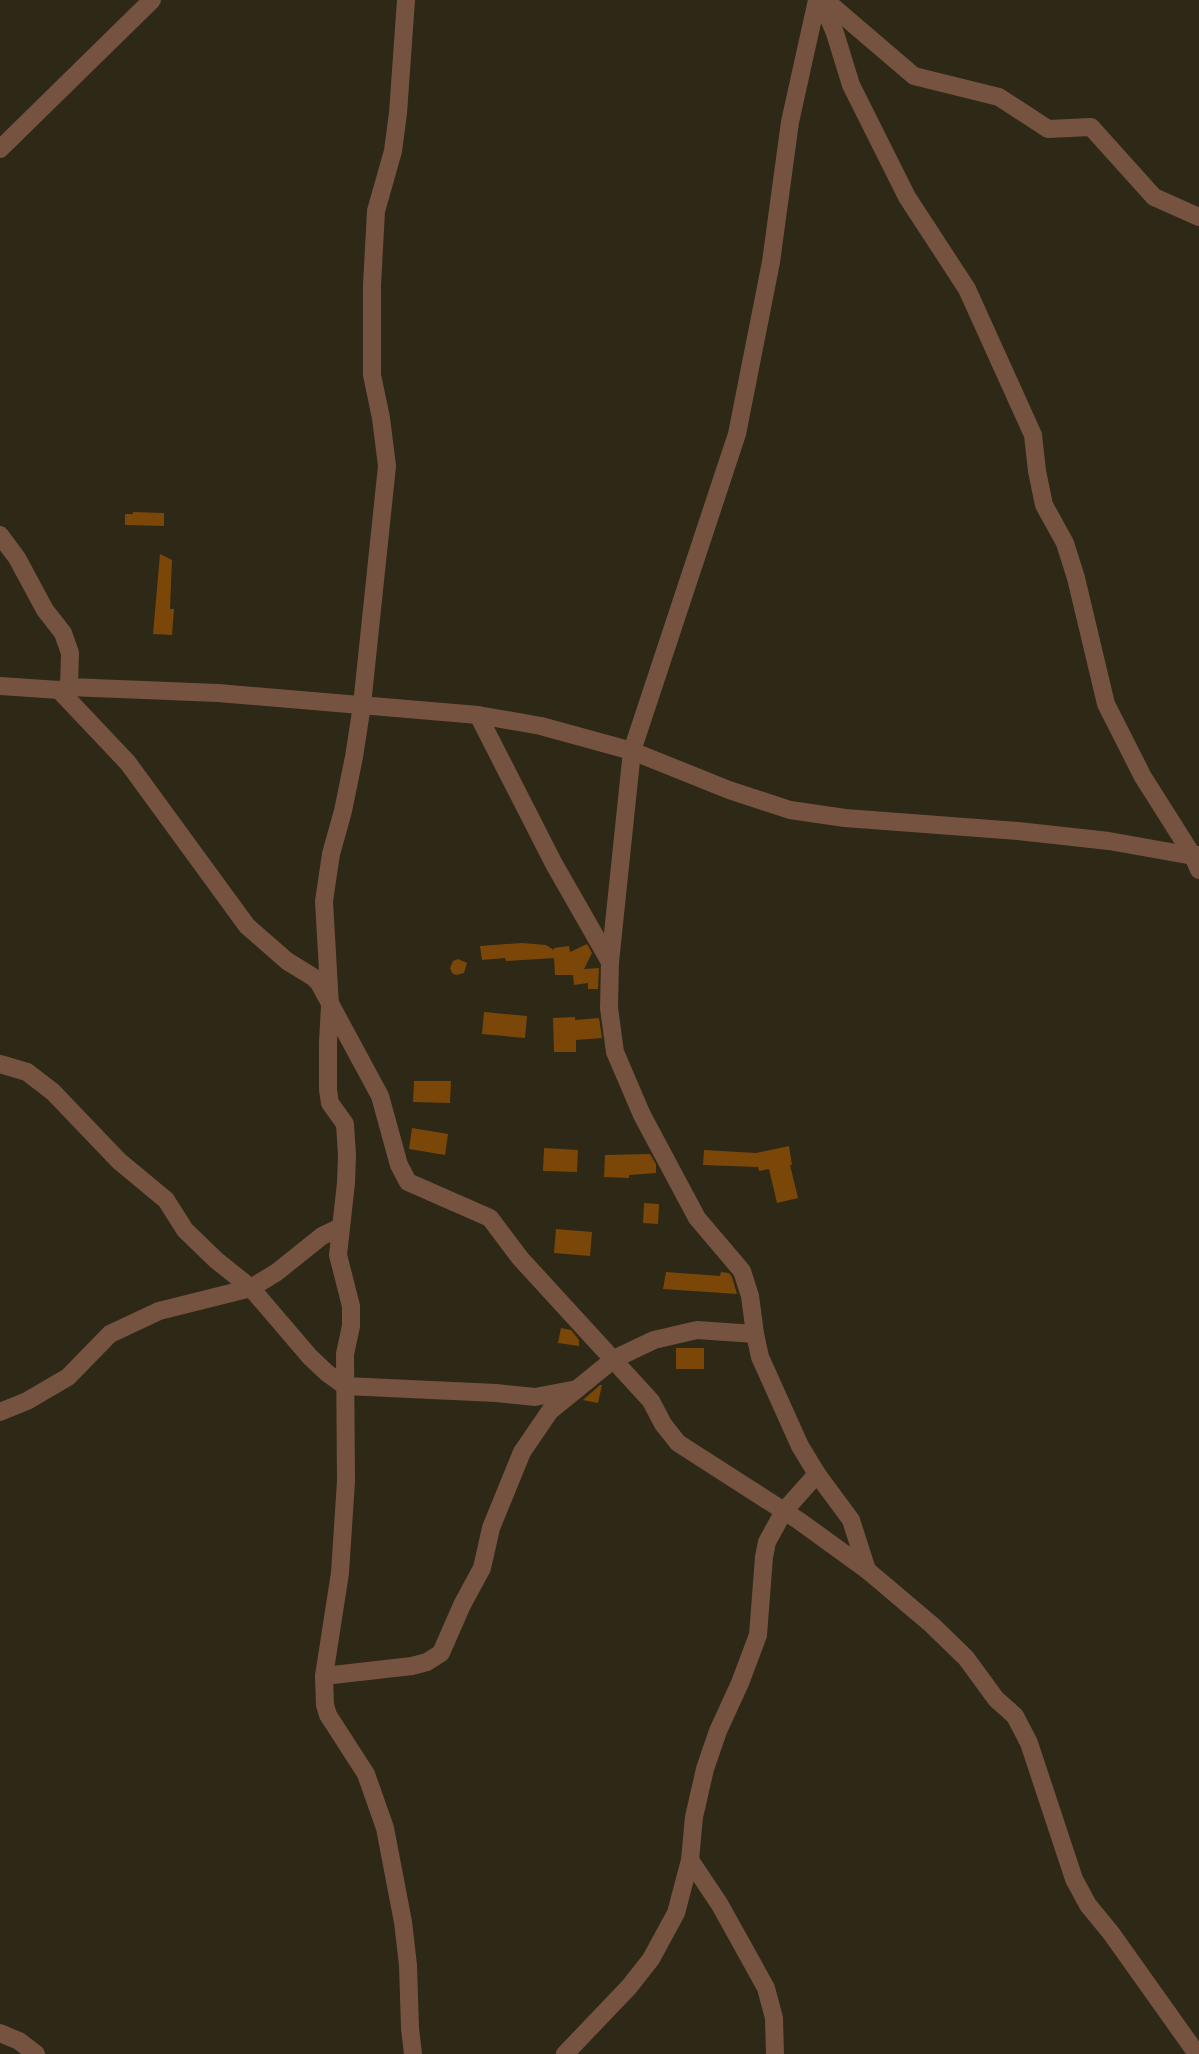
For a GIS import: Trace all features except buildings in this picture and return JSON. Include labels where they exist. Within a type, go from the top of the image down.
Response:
[{"type":"street","points":[[0,149],[152,0]]},
{"type":"street","points":[[406,0],[397,122],[393,151],[376,211],[372,285],[372,375],[381,418],[387,466],[362,705],[348,789],[331,854],[325,893],[330,1006],[328,1090],[330,1103],[345,1124],[346,1183],[338,1255],[351,1306],[351,1326],[345,1354],[346,1480],[340,1573],[324,1676],[325,1705],[328,1715],[366,1774],[385,1828],[401,1911],[408,1965],[413,2054]]},
{"type":"street","points":[[821,0],[914,76],[999,97],[1048,129],[1091,127],[1154,197],[1199,217]]},
{"type":"street","points":[[821,0],[790,122],[771,262],[737,434],[632,751],[610,962],[609,1008],[615,1052],[642,1115],[697,1218],[742,1271],[750,1296],[760,1357],[800,1446],[817,1474],[851,1520],[867,1570]]},
{"type":"street","points":[[821,0],[835,33],[851,85],[907,196],[967,290],[1033,435],[1044,505],[1065,543],[1076,578],[1106,704],[1143,777],[1197,860]]},
{"type":"street","points":[[0,535],[16,558],[45,610],[63,633],[70,653],[64,689]]},
{"type":"street","points":[[0,686],[218,693],[478,715],[541,726],[632,751],[729,790],[790,810],[845,818],[1018,831],[1109,841],[1197,860]]},
{"type":"street","points":[[64,689],[128,763],[248,926],[287,961],[314,977],[322,987],[330,1006],[380,1096],[399,1165],[408,1182],[490,1218],[520,1258],[651,1401],[663,1424],[678,1443],[784,1511],[867,1570],[966,1658],[996,1699],[1015,1716],[1029,1743],[1074,1879],[1088,1905],[1112,1933],[1196,2053]]},
{"type":"street","points":[[478,715],[554,864],[610,962]]},
{"type":"street","points":[[0,1064],[27,1072],[53,1092],[119,1161],[166,1200],[192,1237],[216,1260],[251,1287],[310,1357],[345,1386],[535,1397],[577,1389]]},
{"type":"street","points":[[0,1412],[27,1401],[68,1377],[110,1334],[159,1311],[251,1287],[277,1272],[322,1236],[341,1227]]},
{"type":"street","points":[[324,1676],[412,1666],[427,1662],[441,1653],[462,1605],[482,1568],[491,1528],[522,1452],[550,1411],[614,1359],[654,1340],[697,1330],[755,1334]]},
{"type":"street","points":[[565,2054],[629,1987],[651,1959],[676,1913],[690,1860],[694,1816],[705,1769],[758,1635],[767,1542],[784,1511],[817,1474]]},
{"type":"street","points":[[690,1860],[720,1905],[766,1988],[774,2018],[775,2054]]},
{"type":"street","points":[[0,2033],[19,2041],[36,2054]]}]
